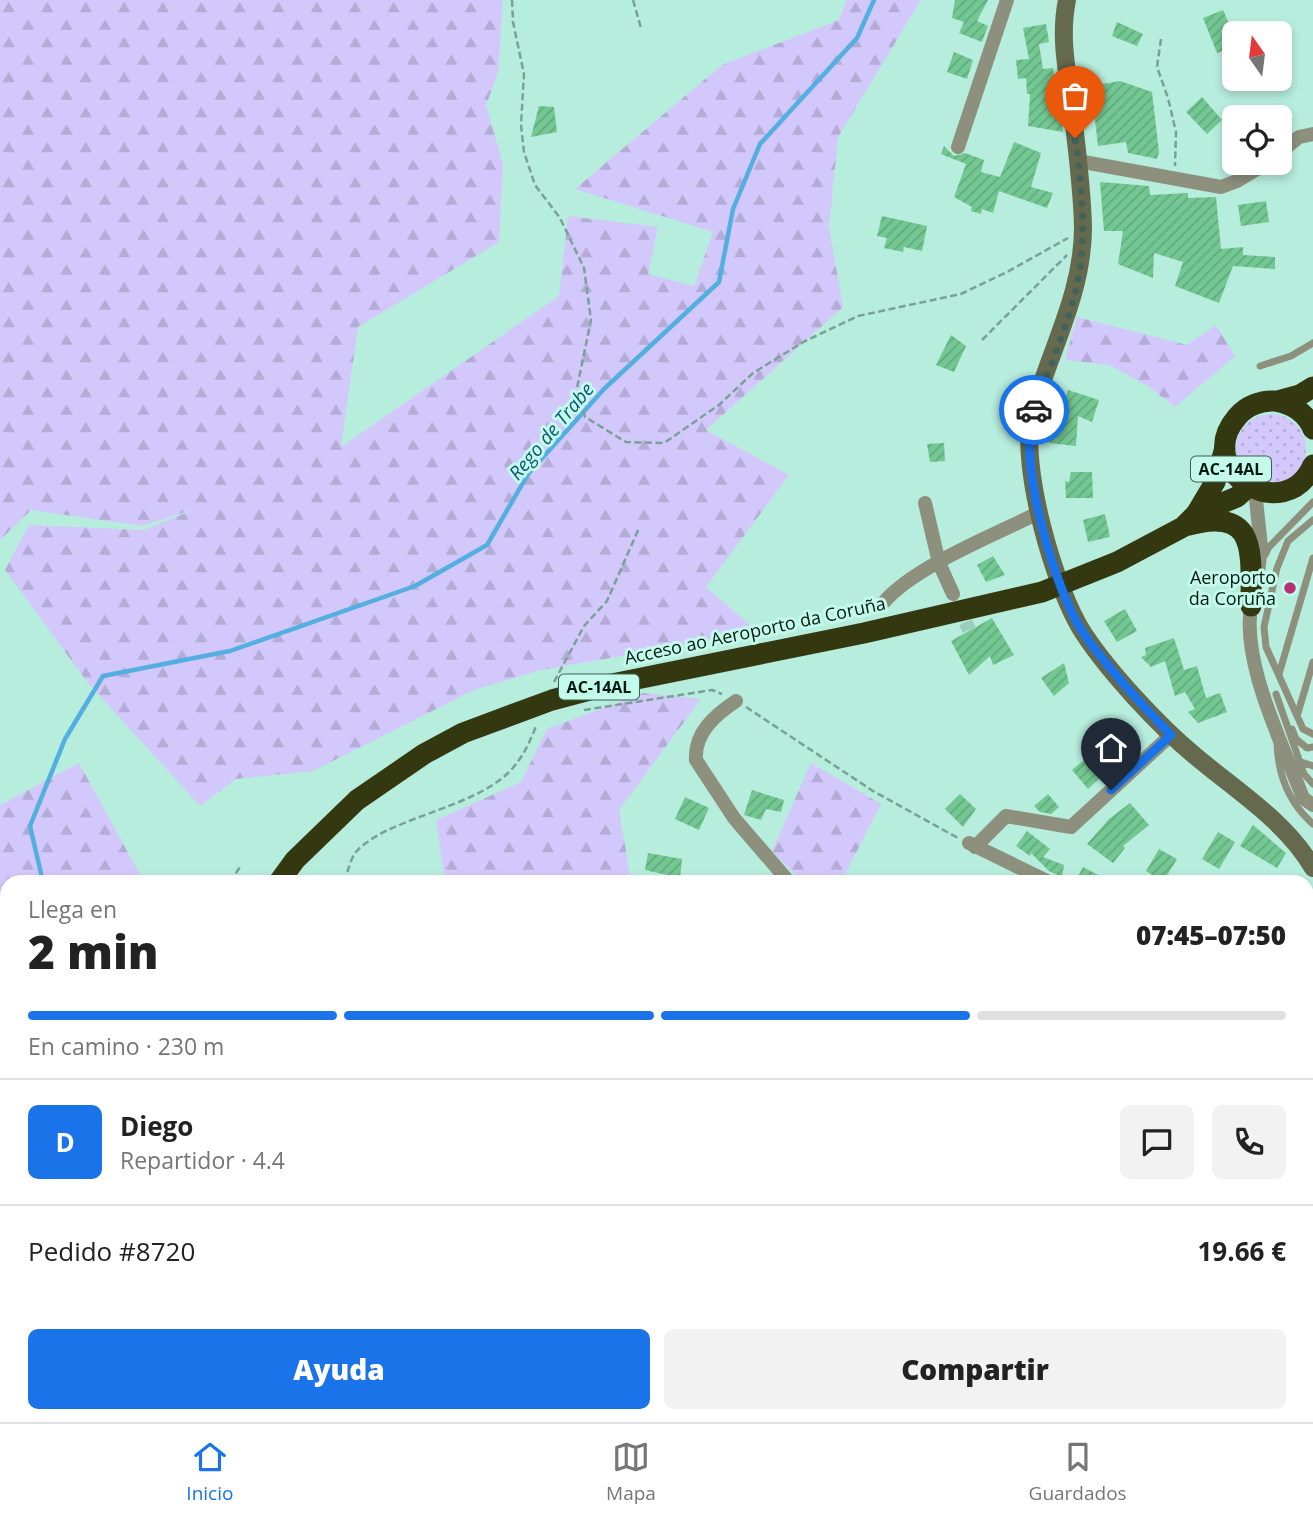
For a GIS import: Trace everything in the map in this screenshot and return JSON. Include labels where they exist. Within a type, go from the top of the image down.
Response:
[{"type":"highway","name":"AC-14AL","points":[[1190,521],[1215,482],[1227,435],[1241,412],[1265,401],[1278,401],[1300,395],[1313,387]]},
{"type":"highway","points":[[1278,401],[1302,413],[1313,429]]},
{"type":"highway","name":"AC-14AL","points":[[1225,448],[1231,471],[1252,488]]},
{"type":"highway","name":"Acceso ao Aeroporto da Coruña","points":[[284,875],[295,860],[357,800],[424,754],[463,733],[552,699],[612,684],[864,633],[1042,592],[1117,562],[1252,488],[1281,492],[1293,487],[1303,480],[1313,465]]},
{"type":"highway","name":"AC-14AL","points":[[1190,521],[1217,519],[1228,521],[1242,530],[1251,561],[1251,606]]},
{"type":"street","points":[[958,148],[1007,0]]},
{"type":"street","points":[[1067,0],[1063,43],[1079,162],[1082,237],[1072,302],[1032,415],[1027,440],[1040,512],[1068,603],[1084,634],[1171,735],[1233,785],[1279,828],[1313,868]]},
{"type":"street","points":[[1292,143],[1299,137],[1313,134]]},
{"type":"street","points":[[1079,162],[1221,187],[1247,175]]},
{"type":"street","points":[[1252,488],[1261,547],[1251,606],[1252,645],[1276,728],[1308,801]]},
{"type":"street","points":[[925,503],[939,564],[953,594]]},
{"type":"street","points":[[884,602],[894,591],[939,564],[1040,512]]},
{"type":"street","points":[[736,701],[721,711],[701,734],[695,749],[696,760],[734,818],[783,875]]},
{"type":"street","points":[[1034,875],[971,845],[1006,816],[1071,827],[1171,735]]},
{"type":"lane","points":[[1260,366],[1292,356],[1313,343]]},
{"type":"lane","points":[[1259,567],[1269,547],[1313,502]]},
{"type":"lane","points":[[1313,520],[1288,541],[1277,568],[1264,627],[1266,646],[1303,729],[1313,734]]},
{"type":"lane","points":[[1279,674],[1313,558]]},
{"type":"lane","points":[[1297,714],[1313,662]]},
{"type":"lane","points":[[1258,672],[1276,694],[1296,739],[1307,748],[1313,747]]},
{"type":"lane","points":[[1276,694],[1298,760],[1304,774],[1313,784]]},
{"type":"lane","points":[[1276,728],[1278,763],[1292,801],[1313,824]]},
{"type":"lane","points":[[1284,749],[1298,760],[1313,766]]},
{"type":"lane","points":[[1308,801],[1313,811]]},
{"type":"path","points":[[512,0],[513,22],[524,74],[521,125],[524,152],[534,185],[559,218],[584,268],[591,320],[577,388],[585,417],[626,442],[664,443],[719,405],[753,373],[806,341],[858,316],[961,294],[1082,237]]},
{"type":"path","points":[[633,0],[641,28]]},
{"type":"path","points":[[1161,40],[1157,67],[1176,132],[1175,180]]},
{"type":"path","points":[[982,340],[1031,293],[1082,237]]},
{"type":"path","points":[[580,711],[712,690],[736,701],[873,791],[971,845]]},
{"type":"path","points":[[235,875],[240,867]]},
{"type":"green space","points":[[0,0],[503,0],[498,73],[486,105],[503,164],[499,242],[358,327],[341,447],[559,296],[568,216],[658,227],[648,274],[694,286],[713,232],[575,189],[722,65],[839,20],[847,0],[921,0],[838,137],[829,227],[843,307],[706,430],[789,475],[706,587],[758,632],[541,670],[474,690],[313,771],[236,779],[200,806],[88,683],[5,570],[29,525],[144,530],[195,509],[142,526],[31,510],[0,540]]},
{"type":"green space","points":[[1077,317],[1187,345],[1216,325],[1235,356],[1175,407],[1148,386],[1109,365],[1065,360]]},
{"type":"green space","points":[[1264,414],[1278,414],[1291,420],[1300,429],[1306,449],[1304,462],[1296,474],[1278,484],[1264,484],[1251,478],[1242,469],[1236,456],[1236,442],[1242,429],[1251,420]]},
{"type":"green space","points":[[643,693],[701,699],[619,810],[630,875],[444,875],[436,820],[521,782],[547,729]]},
{"type":"green space","points":[[79,763],[140,875],[0,875],[0,805]]},
{"type":"green space","points":[[811,763],[881,804],[845,875],[796,875],[772,851]]},
{"type":"building","points":[[955,0],[988,0],[977,21],[988,26],[982,42],[959,33],[964,22],[952,18]]},
{"type":"building","points":[[1223,10],[1228,21],[1222,21],[1222,52],[1217,53],[1203,18]]},
{"type":"building","points":[[1117,22],[1143,34],[1137,46],[1112,36]]},
{"type":"building","points":[[1046,24],[1049,42],[1039,44],[1043,69],[1053,68],[1056,92],[1051,113],[1061,115],[1063,132],[1028,126],[1030,94],[1027,94],[1026,78],[1018,79],[1016,60],[1029,59],[1023,28]]},
{"type":"building","points":[[954,52],[973,60],[967,79],[947,72]]},
{"type":"building","points":[[1120,81],[1152,92],[1159,152],[1157,159],[1128,153],[1126,142],[1098,146],[1091,86]]},
{"type":"building","points":[[1202,97],[1222,120],[1207,134],[1186,112]]},
{"type":"building","points":[[539,106],[554,107],[557,132],[531,137]]},
{"type":"building","points":[[1014,142],[1041,153],[1031,187],[1053,193],[1047,208],[999,191],[993,213],[982,209],[981,214],[971,211],[972,207],[954,197],[966,164],[941,154],[944,146],[954,156],[965,153],[984,160],[981,172],[1000,177]]},
{"type":"building","points":[[1100,182],[1149,186],[1150,195],[1188,193],[1188,198],[1216,197],[1221,249],[1243,247],[1243,255],[1275,257],[1275,269],[1233,266],[1219,303],[1175,286],[1183,262],[1154,253],[1153,278],[1118,264],[1123,231],[1104,231]]},
{"type":"building","points":[[1266,201],[1269,222],[1241,226],[1238,205]]},
{"type":"building","points":[[882,216],[927,226],[922,251],[904,247],[903,252],[884,248],[887,238],[877,236]]},
{"type":"building","points":[[951,335],[966,346],[954,372],[936,365]]},
{"type":"building","points":[[1068,390],[1099,400],[1092,422],[1078,416],[1076,446],[1049,443],[1053,424],[1057,424]]},
{"type":"building","points":[[944,443],[945,461],[930,462],[927,444]]},
{"type":"building","points":[[1071,472],[1092,472],[1093,498],[1066,498],[1065,481],[1069,482]]},
{"type":"building","points":[[1105,514],[1110,537],[1088,542],[1083,520]]},
{"type":"building","points":[[993,556],[1005,575],[986,582],[977,565]]},
{"type":"building","points":[[1125,609],[1137,631],[1117,642],[1104,621]]},
{"type":"building","points":[[992,618],[1014,655],[993,665],[990,656],[969,675],[951,641]]},
{"type":"building","points":[[1174,638],[1184,670],[1197,666],[1206,698],[1220,693],[1227,712],[1198,723],[1188,712],[1195,709],[1185,692],[1175,696],[1165,661],[1151,667],[1141,657],[1146,655],[1145,648]]},
{"type":"building","points":[[1064,663],[1069,683],[1054,696],[1041,678]]},
{"type":"building","points":[[1116,719],[1127,732],[1122,736],[1132,749],[1088,789],[1072,770],[1103,744],[1096,735]]},
{"type":"building","points":[[752,790],[784,800],[781,812],[766,809],[761,820],[744,815]]},
{"type":"building","points":[[960,794],[976,809],[963,827],[945,809]]},
{"type":"building","points":[[1048,794],[1059,807],[1051,814],[1040,812],[1034,806]]},
{"type":"building","points":[[685,797],[709,808],[699,830],[675,819]]},
{"type":"building","points":[[1130,803],[1149,825],[1123,846],[1125,848],[1113,863],[1087,844],[1109,819]]},
{"type":"building","points":[[1253,825],[1286,853],[1277,868],[1240,846]]},
{"type":"building","points":[[1027,831],[1050,849],[1043,857],[1064,865],[1062,875],[1049,871],[1031,853],[1030,856],[1016,846]]},
{"type":"building","points":[[1218,832],[1235,842],[1219,869],[1202,859]]},
{"type":"building","points":[[1159,849],[1177,859],[1167,875],[1152,875],[1146,871]]},
{"type":"building","points":[[648,853],[682,859],[680,875],[645,870]]},
{"type":"building","points":[[1083,867],[1098,875],[1079,875]]},
{"type":"waterway","name":"Rego de Trabe","points":[[41,875],[30,826],[65,739],[103,676],[230,651],[415,586],[487,545],[528,474],[604,389],[719,282],[733,209],[760,144],[857,38],[874,0]]},
{"type":"tunnel","points":[[957,603],[969,630]]},
{"type":"way so far","points":[[1034,410],[1072,302],[1080,263],[1083,229],[1075,138]]},
{"type":"place","name":"Aeroporto da Coruña","points":[[1290,588]]},
{"type":"route","points":[[1034,410],[1027,440],[1031,477],[1068,603],[1084,634],[1171,735],[1111,790]]}]
